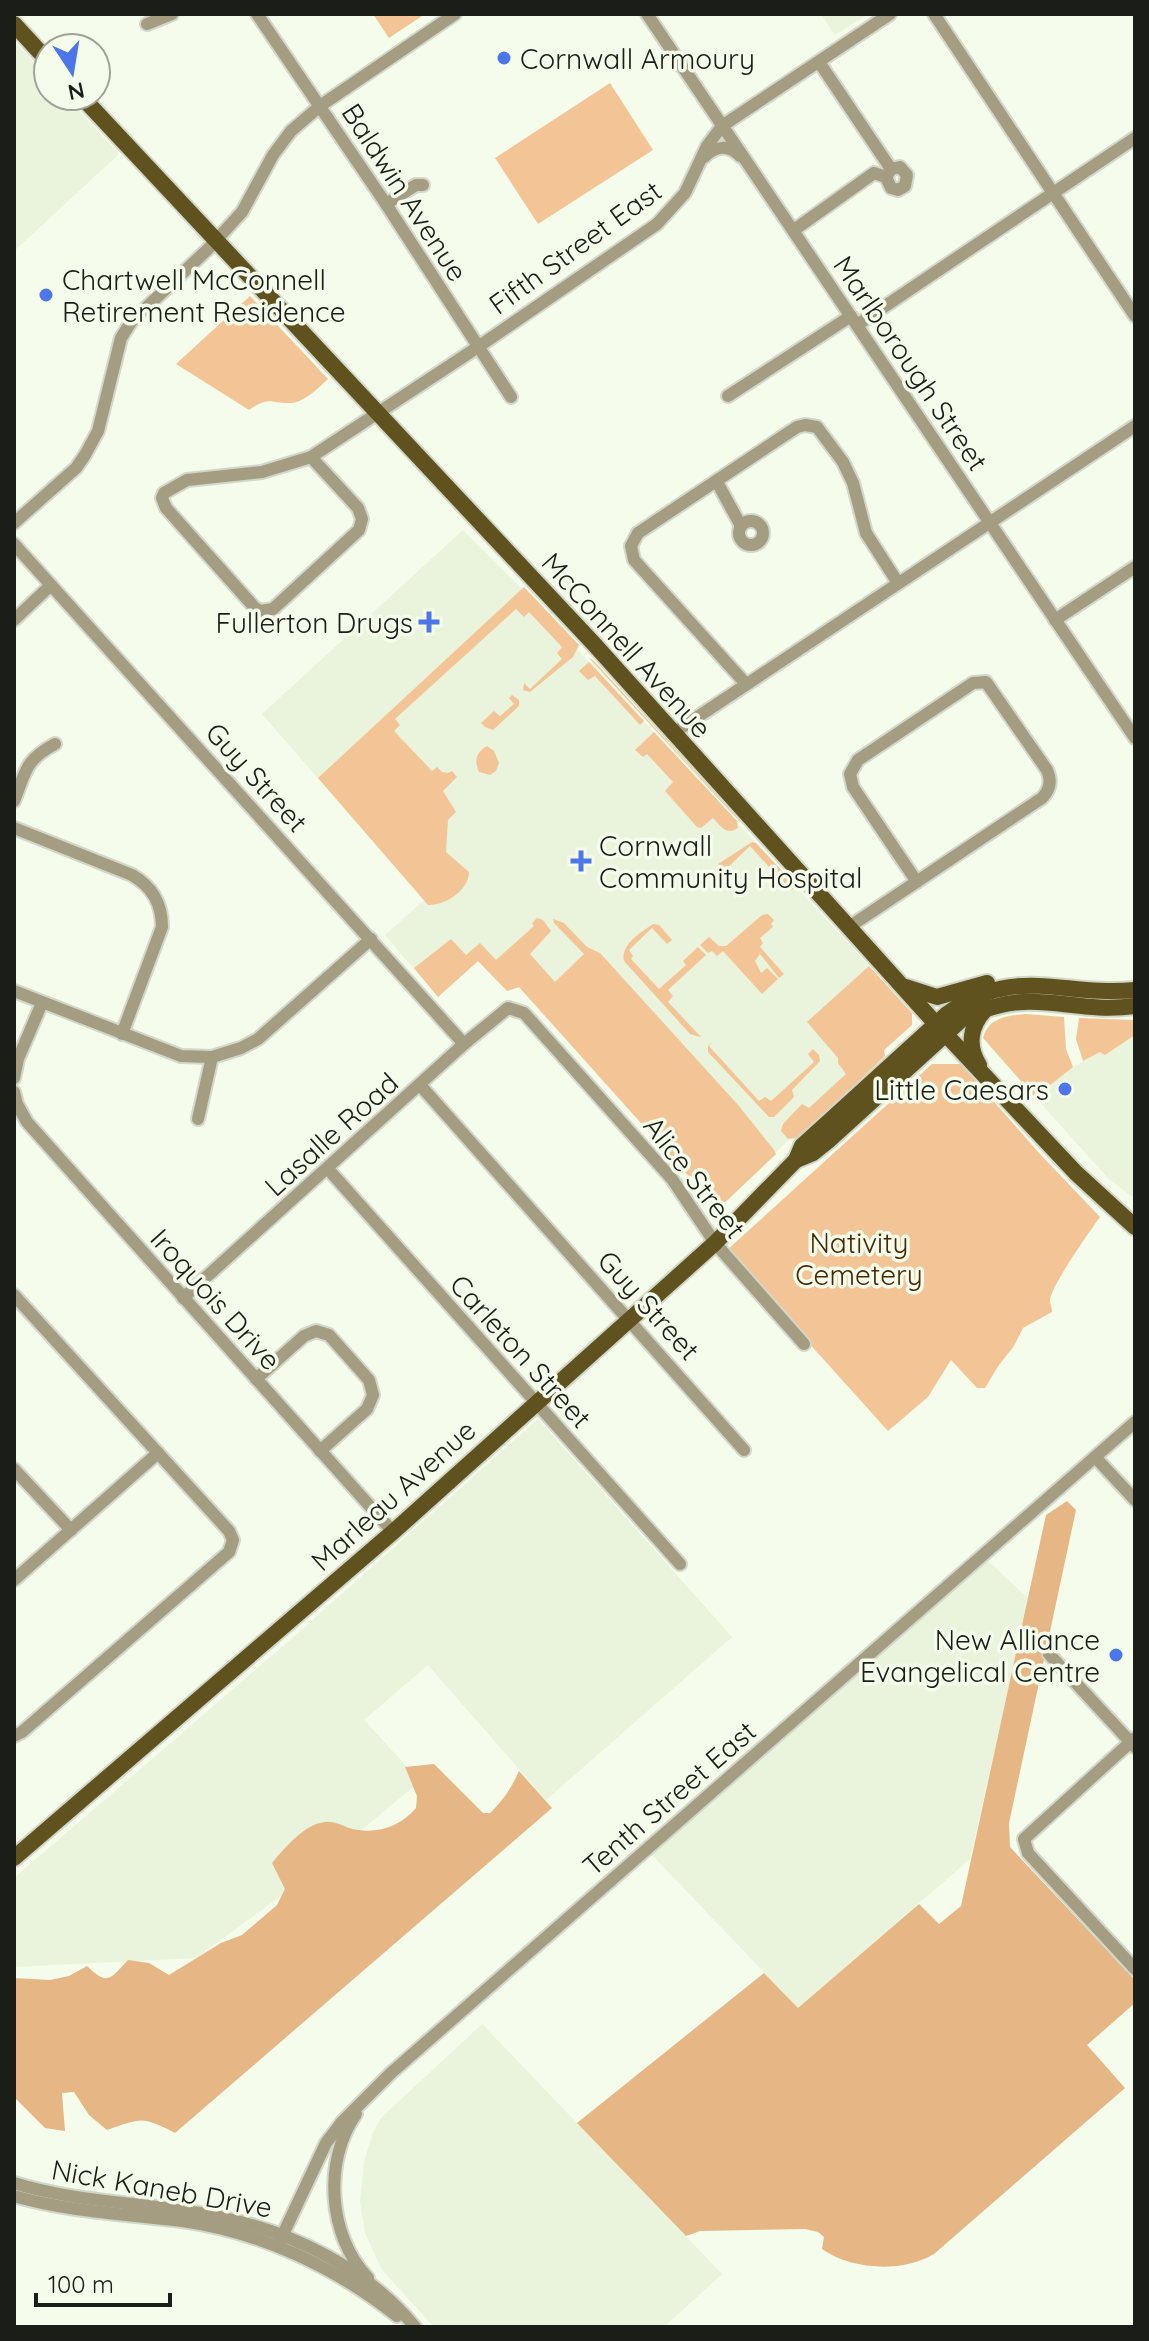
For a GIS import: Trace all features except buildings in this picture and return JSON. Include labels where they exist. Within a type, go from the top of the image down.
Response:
[{"type":"main road","points":[[14,24],[32,44]]},
{"type":"main road","name":"McConnell Avenue","points":[[96,112],[594,644],[941,1029],[1076,1173],[1135,1227]]},
{"type":"main road","points":[[903,986],[925,996],[937,997],[989,983],[1135,990]]},
{"type":"main road","points":[[941,1029],[958,1005],[1001,987],[1028,984]]},
{"type":"main road","points":[[941,1029],[986,1008],[1023,1000],[1135,1006]]},
{"type":"main road","points":[[986,1008],[974,1025],[971,1042],[974,1058],[986,1077]]},
{"type":"main road","name":"Marleau Avenue","points":[[14,1858],[393,1532],[715,1243],[796,1160],[802,1146],[941,1029]]},
{"type":"street","points":[[147,24],[172,14]]},
{"type":"street","name":"Baldwin Avenue","points":[[257,14],[386,204],[511,397]]},
{"type":"street","points":[[14,523],[76,468],[85,455],[98,431],[121,338],[131,322],[216,241],[246,206],[273,155],[286,138],[320,106],[455,14]]},
{"type":"street","name":"Marlborough Street","points":[[647,14],[989,524],[1130,721],[1135,738]]},
{"type":"street","name":"Fifth Street East","points":[[311,457],[358,508],[361,524],[359,530],[273,609],[261,611],[166,508],[162,498],[164,493],[195,478],[262,472],[311,457],[379,414],[657,224],[685,193],[707,146],[722,126],[890,14]]},
{"type":"street","points":[[934,14],[1135,316]]},
{"type":"street","points":[[794,230],[874,173],[888,173],[819,62]]},
{"type":"street","points":[[728,396],[1053,194],[1135,138]]},
{"type":"street","points":[[702,159],[713,150],[729,148],[748,164]]},
{"type":"street","points":[[386,204],[416,185],[423,185]]},
{"type":"street","points":[[672,734],[1135,426]]},
{"type":"street","points":[[746,684],[636,564],[632,542],[638,533],[797,427],[817,427],[849,473],[866,533],[898,583]]},
{"type":"street","points":[[717,482],[741,526]]},
{"type":"street","name":"Guy Street","points":[[14,544],[464,1044]]},
{"type":"street","points":[[1055,620],[1135,567]]},
{"type":"street","points":[[14,620],[51,585]]},
{"type":"street","points":[[849,927],[917,882],[1042,798],[1050,786],[1047,770],[986,682],[973,683],[858,760],[850,774],[853,787],[917,882]]},
{"type":"street","points":[[14,801],[28,763],[36,754],[55,744]]},
{"type":"street","points":[[14,828],[132,875],[149,887],[156,897],[162,913],[162,927],[122,1034]]},
{"type":"street","points":[[14,991],[181,1056],[212,1057],[258,1039],[371,939]]},
{"type":"street","points":[[14,1078],[18,1059],[42,1003]]},
{"type":"street","name":"Lasalle Road","points":[[183,1298],[464,1044],[508,1008],[512,1009]]},
{"type":"street","name":"Alice Street","points":[[512,1009],[524,1013],[672,1179],[715,1243],[804,1344]]},
{"type":"street","points":[[198,1119],[212,1057]]},
{"type":"street","name":"Guy Street","points":[[420,1085],[744,1450]]},
{"type":"street","name":"Iroquois Drive","points":[[14,1092],[27,1122],[393,1532]]},
{"type":"street","name":"Carleton Street","points":[[328,1169],[680,1564]]},
{"type":"street","points":[[14,1295],[229,1531],[233,1544],[229,1552],[14,1736]]},
{"type":"street","points":[[256,1379],[310,1332],[329,1335],[373,1388],[367,1409],[320,1451]]},
{"type":"street","name":"Tenth Street East","points":[[281,2240],[326,2143],[370,2094],[1135,1422]]},
{"type":"street","points":[[14,1580],[158,1453]]},
{"type":"street","points":[[1095,1457],[1135,1500]]},
{"type":"street","points":[[14,1469],[71,1530]]},
{"type":"street","points":[[1049,1654],[1134,1742],[1024,1839],[1028,1853],[1135,1969]]},
{"type":"street","points":[[370,2094],[353,2118],[341,2144],[334,2170],[335,2196],[344,2240],[360,2269],[384,2295]]},
{"type":"street","name":"Nick Kaneb Drive","points":[[14,2183],[79,2198],[220,2217],[338,2262],[384,2295],[412,2327]]},
{"type":"street","name":"Nick Kaneb Drive","points":[[14,2196],[87,2212],[211,2226],[281,2240],[412,2327]]},
{"type":"shaded area","points":[[821,14],[869,14],[835,35]]},
{"type":"shaded area","points":[[14,41],[32,60],[32,112],[80,112],[119,154],[14,251]]},
{"type":"shaded area","name":"Cornwall Community Hospital","points":[[463,530],[521,588],[869,966],[808,1022],[854,1076],[718,1209],[519,987],[507,991],[478,961],[438,997],[385,935],[424,900],[262,714]]},
{"type":"shaded area","points":[[1135,1035],[1135,1199],[1109,1179],[1035,1097],[1064,1072],[1100,1052],[1105,1055]]},
{"type":"shaded area","points":[[538,1419],[732,1637],[546,1800],[428,1665],[364,1720],[420,1781],[296,1885],[196,1958],[14,1967],[14,1878],[290,1640]]},
{"type":"shaded area","points":[[1067,1501],[1076,1510],[1009,1823],[1010,1847],[1135,1980],[1135,2003],[1087,2045],[1125,2088],[934,2254],[921,2260],[892,2266],[862,2265],[822,2249],[824,2237],[805,2229],[700,2231],[686,2236],[577,2123],[764,1973],[798,2008],[919,1904],[939,1924],[961,1906],[1046,1515]]},
{"type":"shaded area","points":[[987,1560],[1029,1599],[970,1859],[798,2008],[652,1855]]},
{"type":"shaded area","points":[[434,1764],[483,1813],[490,1813],[499,1804],[519,1771],[552,1808],[175,2133],[148,2121],[107,2130],[89,2115],[74,2092],[62,2093],[65,2131],[45,2128],[14,2097],[14,1978],[50,1980],[69,1976],[87,1966],[100,1976],[109,1978],[128,1960],[149,1963],[169,1975],[221,1943],[242,1935],[277,1905],[285,1889],[272,1863],[302,1832],[325,1822],[368,1831],[402,1821],[416,1808],[417,1796],[405,1767]]},
{"type":"shaded area","points":[[482,2024],[722,2274],[664,2327],[434,2327],[382,2270],[365,2233],[360,2202],[364,2161],[374,2130],[382,2117]]},
{"type":"green space","points":[[373,14],[425,14],[389,38]]},
{"type":"green space","points":[[610,83],[653,150],[538,224],[495,158]]},
{"type":"green space","points":[[250,296],[328,379],[301,400],[291,403],[266,401],[249,410],[176,364]]},
{"type":"green space","points":[[524,587],[579,645],[573,657],[530,692],[523,690],[524,683],[530,689],[562,659],[557,653],[562,647],[529,612],[524,617],[516,609],[395,719],[400,725],[394,731],[432,771],[437,767],[442,772],[452,771],[457,777],[443,791],[456,812],[448,820],[446,852],[469,872],[468,879],[455,896],[442,903],[428,905],[318,778]]},
{"type":"green space","points":[[589,658],[593,660],[740,821],[739,821]]},
{"type":"green space","points":[[589,662],[644,721],[640,725],[595,676],[588,680],[579,671]]},
{"type":"green space","points":[[512,695],[519,700],[519,706],[493,730],[485,727],[481,723],[494,711],[500,716],[514,704],[509,698]]},
{"type":"green space","points":[[654,732],[737,821],[738,828],[727,830],[713,818],[701,828],[697,827],[665,791],[673,782],[647,754],[643,757],[635,750]]},
{"type":"green space","points":[[487,746],[494,751],[499,763],[490,775],[479,772],[477,764],[478,754]]},
{"type":"green space","points":[[752,842],[798,888],[790,890],[750,846],[724,871],[718,864]]},
{"type":"green space","points":[[768,914],[774,920],[771,924],[773,927],[760,938],[763,943],[760,947],[784,974],[779,978],[760,954],[755,961],[761,973],[767,968],[778,979],[762,994],[723,951],[717,956],[700,945],[709,937],[719,946],[726,946],[762,915]]},
{"type":"green space","points":[[537,918],[543,920],[551,931],[530,954],[555,982],[584,954],[553,919],[564,923],[587,947],[600,953],[739,1106],[774,1150],[776,1154],[718,1209],[519,987],[507,991],[478,961],[438,997],[414,968],[451,939],[466,955],[480,943],[496,960],[534,926],[532,923]]},
{"type":"green space","points":[[653,924],[659,925],[672,940],[667,944],[652,928],[629,950],[633,956],[631,959],[659,989],[686,965],[683,961],[698,947],[706,955],[668,990],[673,996],[668,1002],[702,1035],[700,1037],[690,1034],[624,961],[628,944]]},
{"type":"green space","points":[[869,966],[912,1013],[912,1025],[884,1050],[885,1056],[799,1138],[788,1139],[781,1131],[783,1124],[802,1104],[809,1108],[846,1074],[838,1058],[807,1022]]},
{"type":"green space","points":[[1026,1014],[1064,1017],[1066,1049],[1073,1067],[1035,1097],[983,1038],[994,1022]]},
{"type":"green space","points":[[1079,1018],[1135,1020],[1135,1035],[1105,1055],[1100,1052],[1083,1061],[1076,1039]]},
{"type":"green space","points":[[713,1041],[709,1046],[759,1101],[765,1097],[771,1101],[814,1062],[808,1054],[813,1049],[820,1061],[792,1090],[794,1097],[774,1117],[769,1117],[708,1052],[708,1046]]},
{"type":"green space","name":"Nativity Cemetery","points":[[932,1064],[961,1064],[1100,1217],[1057,1283],[1050,1300],[1052,1312],[1023,1328],[985,1388],[977,1388],[951,1360],[928,1397],[888,1431],[726,1251]]},
{"type":"place","name":"Cornwall Armoury","points":[[504,58]]},
{"type":"place","name":"Chartwell McConnell Retirement Residence","points":[[46,295]]},
{"type":"place","name":"Fullerton Drugs","points":[[429,622]]},
{"type":"place","name":"Cornwall Community Hospital","points":[[581,861]]},
{"type":"place","name":"Little Caesars","points":[[1065,1089]]},
{"type":"place","name":"New Alliance Evangelical Centre","points":[[1116,1655]]}]
